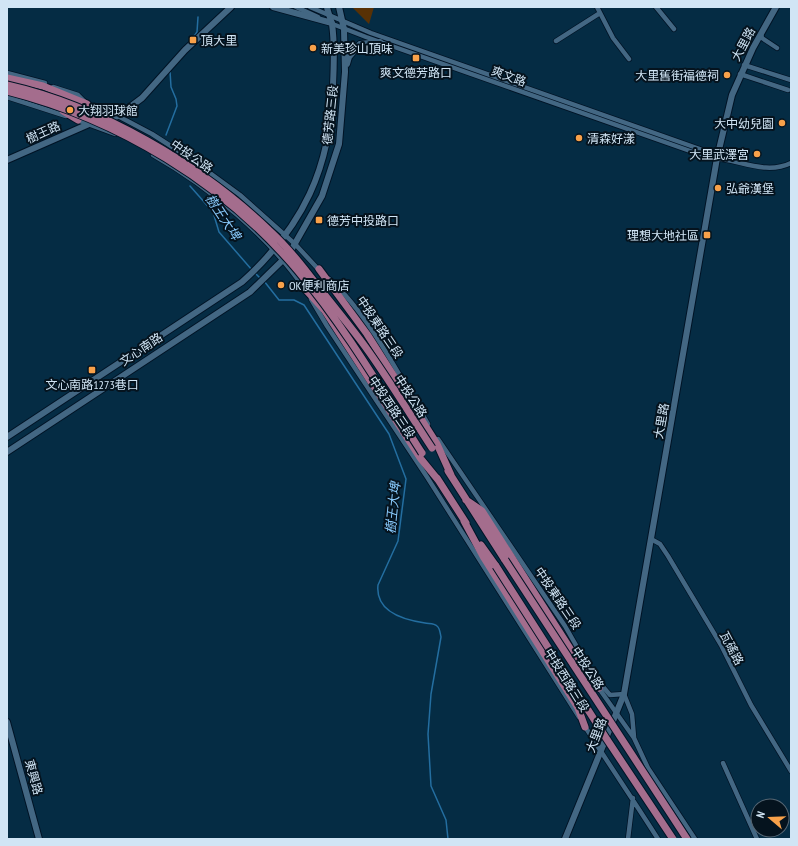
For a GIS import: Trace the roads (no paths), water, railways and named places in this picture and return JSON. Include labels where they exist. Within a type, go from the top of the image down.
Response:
[{"type":"main road","points":[[7,78],[43,86],[87,104]]},
{"type":"main road","name":"中投公路","points":[[7,85],[52,97],[89,112],[163,149],[230,196],[270,230],[306,270],[363,344],[451,474],[466,500],[687,839]]},
{"type":"main road","name":"中投公路","points":[[7,91],[55,105],[92,120],[162,156],[224,200],[253,225],[298,271],[357,351],[422,453],[438,481],[496,566],[606,738],[673,839]]},
{"type":"main road","points":[[7,96],[54,108],[78,120]]},
{"type":"main road","points":[[319,270],[367,334],[436,444],[451,474]]},
{"type":"main road","points":[[305,289],[325,311],[421,459],[438,481]]},
{"type":"main road","points":[[466,500],[482,511],[572,650],[599,688]]},
{"type":"main road","points":[[464,521],[484,558],[578,708],[586,727]]},
{"type":"street","name":"樹王路","points":[[7,160],[89,124],[118,116],[142,98],[190,46],[231,7]]},
{"type":"street","points":[[273,7],[332,23]]},
{"type":"street","name":"爽文路","points":[[296,7],[380,42],[710,158],[717,158],[763,168],[775,168],[791,164]]},
{"type":"street","name":"爽文路","points":[[310,7],[342,21],[711,153],[717,158]]},
{"type":"street","points":[[327,7],[332,23]]},
{"type":"street","name":"德芳路三段","points":[[283,261],[295,244],[322,196],[335,160],[342,118],[345,72],[344,28],[339,7]]},
{"type":"street","points":[[597,7],[613,38],[629,60]]},
{"type":"street","points":[[656,7],[674,29]]},
{"type":"street","name":"大里路","points":[[565,839],[601,754],[624,694],[717,158],[732,94],[744,65],[776,7]]},
{"type":"street","points":[[556,42],[600,14]]},
{"type":"street","name":"德芳路三段","points":[[273,251],[286,235],[306,200],[318,174],[329,139],[333,98],[332,23]]},
{"type":"street","points":[[761,34],[762,38],[777,48]]},
{"type":"street","points":[[345,72],[349,57],[360,44],[380,42]]},
{"type":"street","points":[[744,65],[791,80]]},
{"type":"street","name":"中投東路三段","points":[[7,73],[27,77],[78,96],[87,104],[118,116],[166,142],[240,195],[286,235],[319,270],[339,287],[354,305],[388,357],[433,432],[565,626],[594,675],[599,688],[634,738],[648,768],[695,839]]},
{"type":"street","points":[[740,74],[788,90]]},
{"type":"street","name":"中投西路三段","points":[[78,120],[113,133],[156,156],[216,198],[244,221],[283,261],[305,289],[327,326],[427,477],[586,727],[601,754],[633,798],[658,839]]},
{"type":"street","points":[[156,156],[162,158],[167,156],[169,148],[166,142]]},
{"type":"street","name":"文心南路","points":[[7,437],[242,282],[273,251]]},
{"type":"street","name":"文心南路","points":[[7,452],[250,292],[283,261]]},
{"type":"street","name":"瓦磘路","points":[[651,539],[660,544],[668,556],[721,645],[751,705],[791,771]]},
{"type":"street","points":[[594,675],[610,695],[624,694],[632,714],[634,738]]},
{"type":"street","name":"東興路","points":[[7,722],[39,839]]},
{"type":"street","points":[[722,763],[757,839]]},
{"type":"street","points":[[628,839],[633,798]]},
{"type":"waterway","name":"樹王大埤","points":[[193,38],[197,32],[198,17]]},
{"type":"waterway","name":"樹王大埤","points":[[173,60],[178,54]]},
{"type":"waterway","name":"樹王大埤","points":[[166,135],[177,106],[171,87],[170,71]]},
{"type":"waterway","name":"樹王大埤","points":[[190,186],[213,212],[219,232],[252,270]]},
{"type":"waterway","name":"樹王大埤","points":[[255,273],[261,279]]},
{"type":"waterway","name":"樹王大埤","points":[[264,281],[279,300],[294,300],[304,305],[389,434],[406,479],[398,541],[378,585],[378,594],[381,602],[392,613],[408,620],[434,624],[440,631],[441,637],[431,694],[428,734],[431,786],[446,820],[448,839]]},
{"type":"place","name":"頂大里","points":[[193,40]]},
{"type":"place","name":"新美珍山頂味","points":[[313,48]]},
{"type":"place","name":"爽文德芳路口","points":[[416,58]]},
{"type":"place","name":"大里舊街福德祠","points":[[727,75]]},
{"type":"place","name":"大翔羽球館","points":[[70,110]]},
{"type":"place","name":"大中幼兒園","points":[[782,123]]},
{"type":"place","name":"清森好漾","points":[[579,138]]},
{"type":"place","name":"大里武澤宮","points":[[757,154]]},
{"type":"place","name":"弘爺漢堡","points":[[718,188]]},
{"type":"place","name":"德芳中投路口","points":[[319,220]]},
{"type":"place","name":"理想大地社區","points":[[707,235]]},
{"type":"place","name":"OK便利商店","points":[[281,285]]},
{"type":"place","name":"文心南路1273巷口","points":[[92,370]]}]
